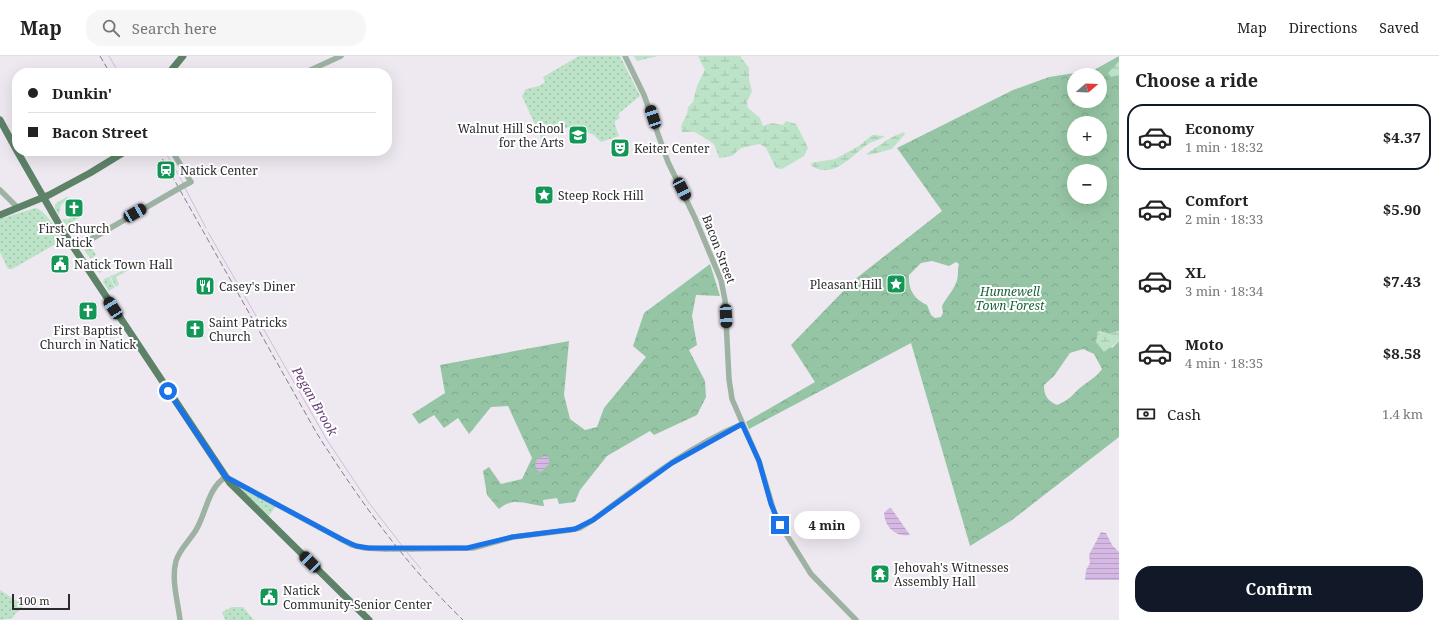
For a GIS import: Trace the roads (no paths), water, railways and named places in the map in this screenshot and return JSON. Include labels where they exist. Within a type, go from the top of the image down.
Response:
[{"type":"main road","points":[[174,68],[183,56]]},
{"type":"main road","points":[[0,120],[12,142]]},
{"type":"main road","points":[[20,156],[42,198],[74,249],[226,477],[239,493],[369,620]]},
{"type":"main road","points":[[0,215],[42,198],[90,173],[118,156]]},
{"type":"street","points":[[315,68],[341,56]]},
{"type":"street","name":"Bacon Street","points":[[625,56],[644,95],[668,162],[694,214],[721,280],[725,300],[731,392],[742,424],[758,458],[771,504],[783,530],[811,574],[856,620]]},
{"type":"street","points":[[74,249],[191,182],[175,156]]},
{"type":"street","points":[[0,190],[18,208]]},
{"type":"street","points":[[180,620],[174,575],[177,558],[198,527],[215,487],[226,477],[352,544],[365,548],[473,548],[512,537],[580,528],[666,467],[725,431],[742,424]]},
{"type":"waterway","name":"Pegan Brook","points":[[109,56],[116,68]]},
{"type":"waterway","name":"Pegan Brook","points":[[168,156],[183,183]]},
{"type":"waterway","name":"Pegan Brook","points":[[185,188],[206,228]]},
{"type":"waterway","name":"Pegan Brook","points":[[208,232],[327,440],[369,503],[403,547]]},
{"type":"waterway","name":"Pegan Brook","points":[[406,551],[421,569]]},
{"type":"railway","points":[[100,56],[107,68]]},
{"type":"railway","points":[[161,156],[316,432],[332,457],[366,507],[402,554],[463,620]]},
{"type":"place","name":"Walnut Hill School for the Arts","points":[[578,135]]},
{"type":"place","name":"Keiter Center","points":[[620,148]]},
{"type":"place","name":"Natick Center","points":[[166,170]]},
{"type":"place","name":"Steep Rock Hill","points":[[544,195]]},
{"type":"place","name":"First Church Natick","points":[[74,208]]},
{"type":"place","name":"Natick Town Hall","points":[[60,264]]},
{"type":"place","name":"Pleasant Hill","points":[[896,284]]},
{"type":"place","name":"Casey's Diner","points":[[205,286]]},
{"type":"place","name":"First Baptist Church in Natick","points":[[88,311]]},
{"type":"place","name":"Saint Patricks Church","points":[[195,329]]},
{"type":"place","name":"Jehovah's Witnesses Assembly Hall","points":[[880,574]]},
{"type":"place","name":"Natick Community-Senior Center","points":[[269,597]]},
{"type":"park label","name":"Hunnewell Town Forest","points":[[1010,298]]}]
